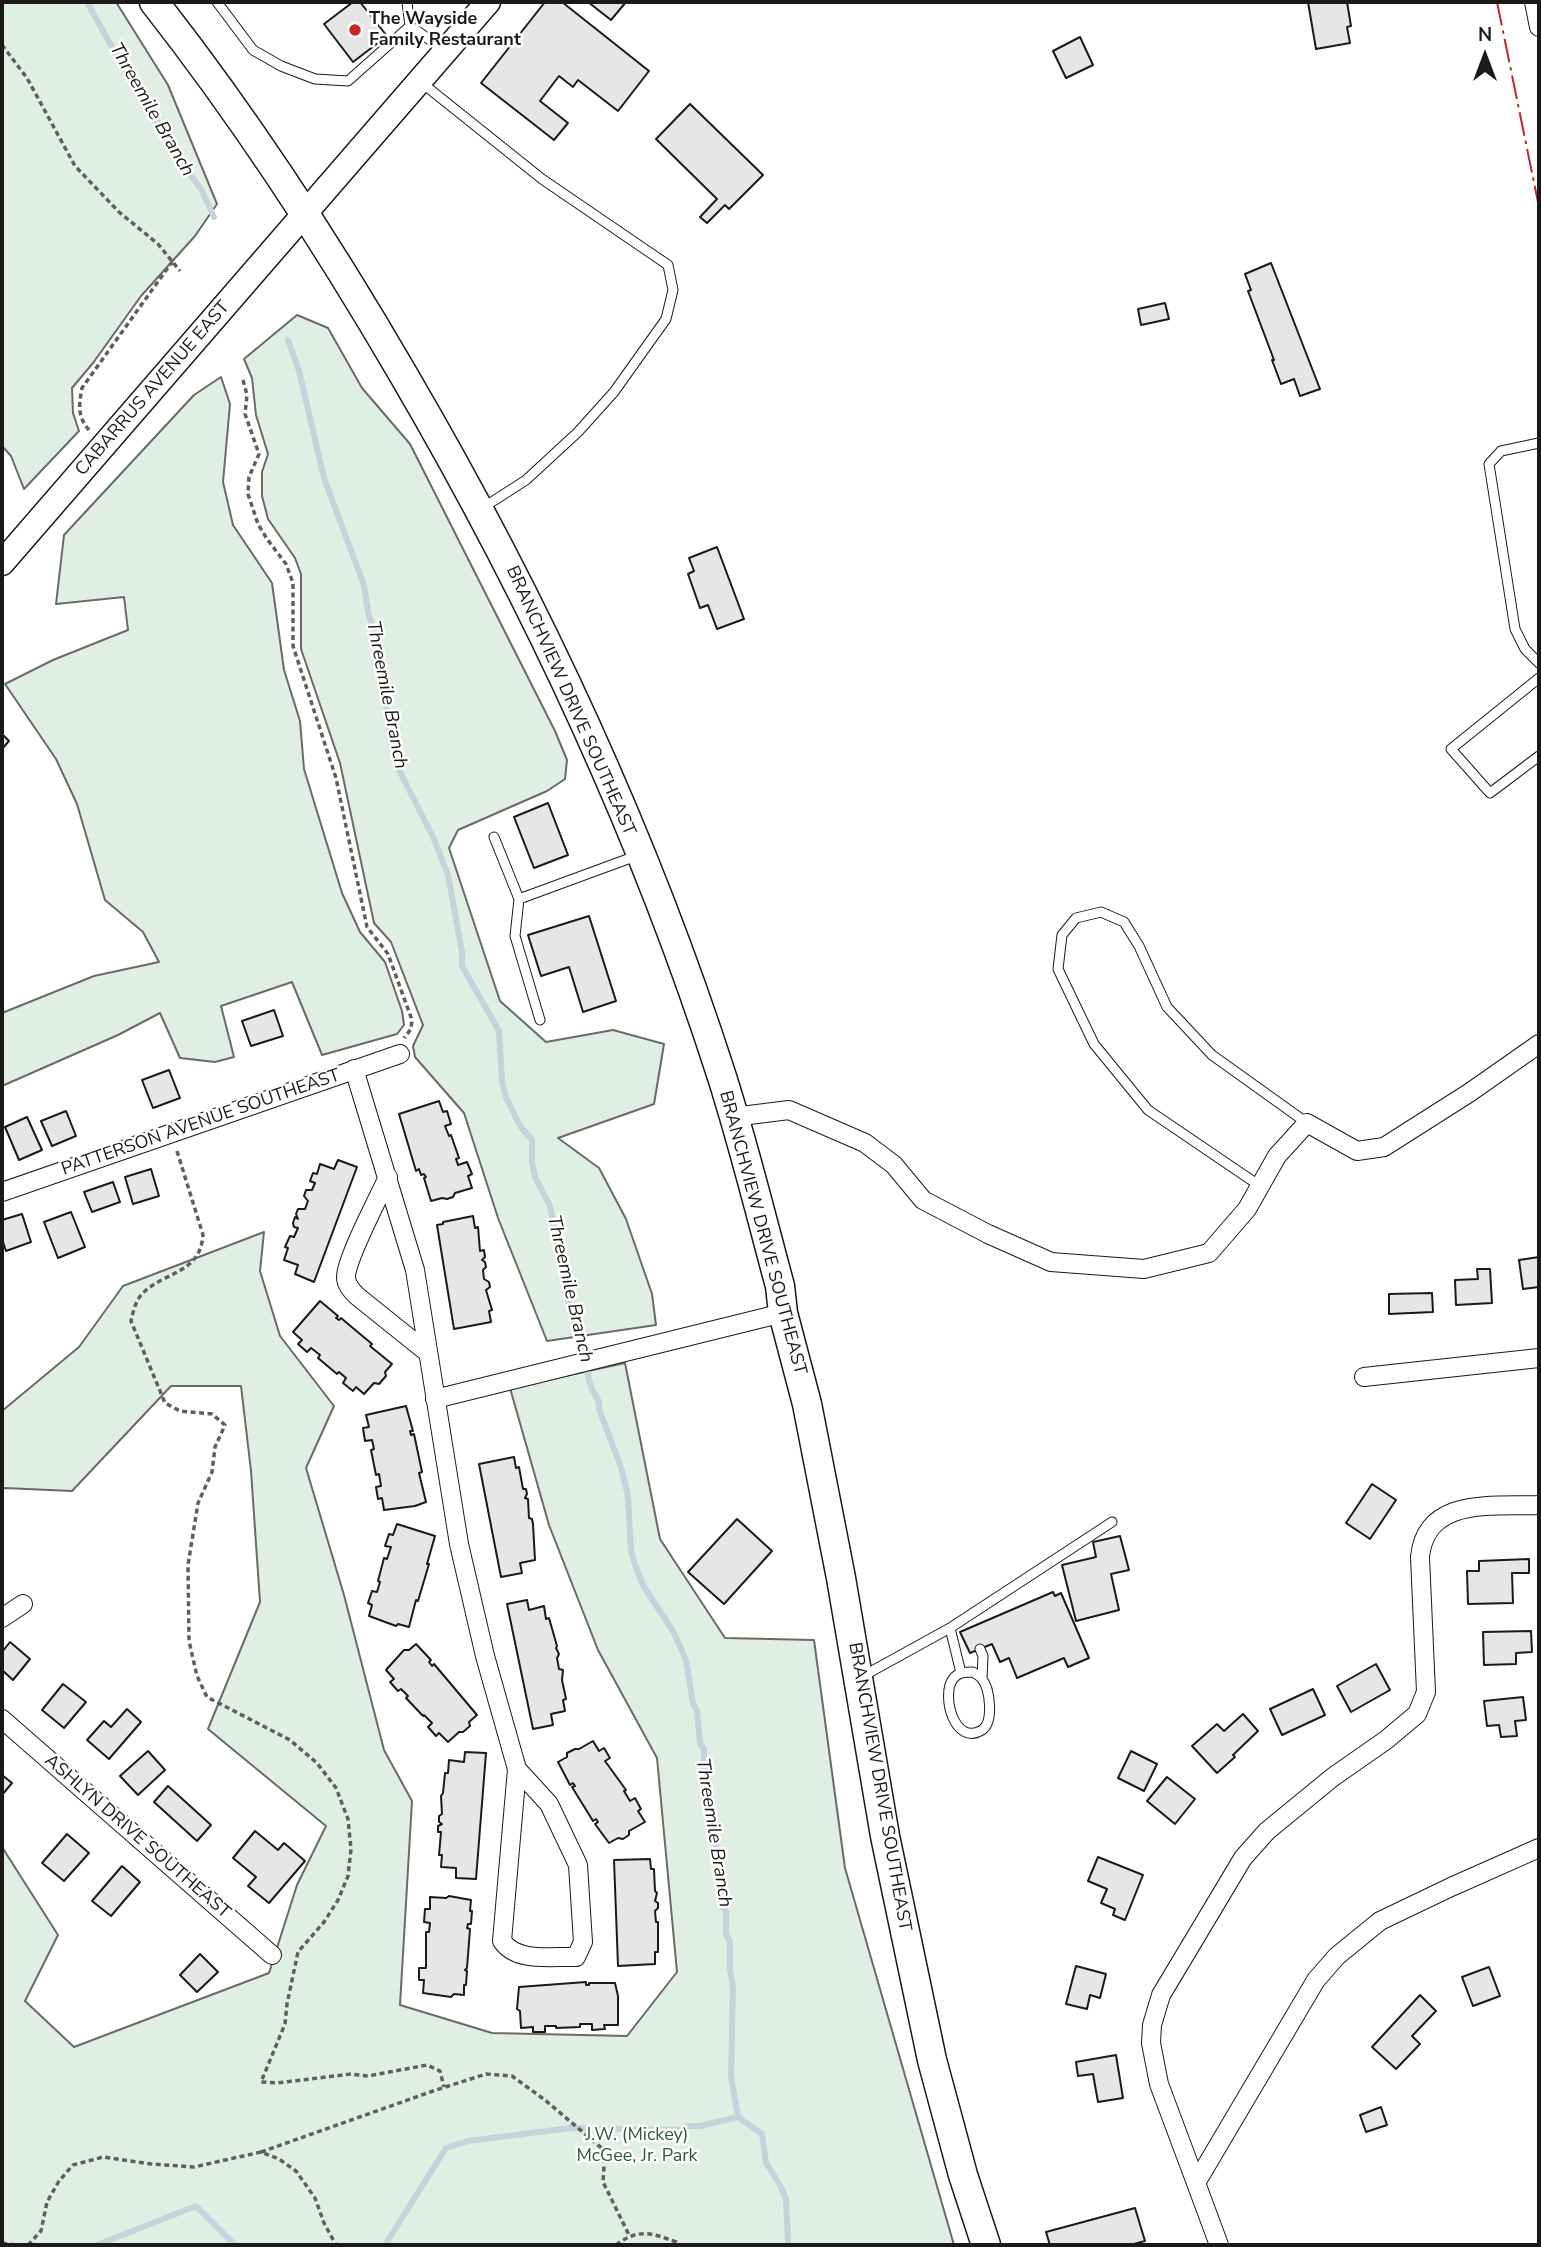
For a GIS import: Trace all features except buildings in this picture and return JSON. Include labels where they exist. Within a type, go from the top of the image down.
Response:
[{"type":"main road","name":"BRANCHVIEW DRIVE SOUTHEAST","points":[[154,2],[276,170],[362,303],[438,434],[550,648],[661,906],[722,1077],[780,1286],[783,1314],[807,1404],[885,1836],[932,2060],[963,2175],[986,2245]]},
{"type":"main road","name":"CABARRUS AVENUE EAST","points":[[2,563],[488,2]]},
{"type":"street","points":[[1534,2],[1539,27]]},
{"type":"street","points":[[733,1117],[789,1110],[865,1143],[894,1166],[923,1200],[988,1234],[1051,1262],[1144,1269],[1209,1253],[1247,1209],[1277,1156],[1307,1123],[1357,1151],[1384,1147],[1539,1044]]},
{"type":"street","name":"PATTERSON AVENUE SOUTHEAST","points":[[2,1192],[354,1069],[402,1046]]},
{"type":"street","points":[[354,1069],[415,1270],[458,1544],[485,1656],[517,1769],[502,1941],[508,1950],[519,1955],[576,1957],[583,1942],[578,1866],[549,1804],[517,1769]]},
{"type":"street","points":[[388,1177],[359,1240],[346,1278],[349,1287],[357,1296],[428,1353]]},
{"type":"street","points":[[435,1399],[783,1314]]},
{"type":"street","points":[[1364,1377],[1539,1358]]},
{"type":"street","points":[[1219,2245],[1159,2084],[1151,2043],[1152,2025],[1161,1995],[1243,1858],[1267,1831],[1417,1714],[1426,1692],[1420,1557],[1422,1541],[1429,1528],[1458,1509],[1539,1505]]},
{"type":"street","points":[[2,1618],[23,1604]]},
{"type":"street","name":"ASHLYN DRIVE SOUTHEAST","points":[[2,1718],[272,1955]]},
{"type":"street","points":[[1196,2183],[1316,1980],[1337,1956],[1380,1921],[1539,1848]]},
{"type":"lane","points":[[217,2],[253,50],[281,66],[315,79],[348,81],[410,26]]},
{"type":"lane","points":[[407,2],[410,26],[445,51]]},
{"type":"lane","points":[[419,81],[542,179],[668,265],[673,290],[666,319],[614,392],[578,432],[526,480],[479,510]]},
{"type":"lane","points":[[1539,443],[1501,451],[1489,464],[1515,629],[1525,649],[1539,663]]},
{"type":"lane","points":[[1539,678],[1451,749],[1490,793],[1539,756]]},
{"type":"lane","points":[[494,837],[519,899],[515,936],[540,1020]]},
{"type":"lane","points":[[519,899],[640,855]]},
{"type":"lane","points":[[1259,1186],[1148,1110],[1094,1044],[1058,969],[1062,935],[1076,918],[1101,912],[1124,922],[1139,946],[1167,1007],[1212,1055],[1307,1123]]},
{"type":"lane","points":[[858,1678],[950,1628],[1112,1522]]},
{"type":"lane","points":[[969,1615],[973,1627]]},
{"type":"lane","points":[[950,1628],[961,1673]]},
{"type":"lane","points":[[981,1649],[982,1678],[990,1713],[988,1723],[983,1730],[971,1734],[963,1732],[953,1720],[949,1687],[952,1679],[961,1673],[973,1672],[982,1678]]},
{"type":"path","points":[[2,45],[33,88],[75,166],[119,212],[158,244],[180,271]]},
{"type":"path","points":[[90,432],[82,422],[78,408],[82,388],[172,262]]},
{"type":"path","points":[[243,380],[247,395],[245,414],[259,454],[249,477],[248,494],[258,524],[286,564],[293,583],[292,646],[333,767],[367,927],[388,954],[412,1020],[411,1029],[402,1046]]},
{"type":"path","points":[[171,1132],[203,1235],[202,1249],[193,1261],[179,1272],[154,1284],[141,1296],[134,1307],[131,1321],[165,1403],[180,1411],[212,1414],[225,1425],[215,1447],[212,1472],[198,1503],[188,1565],[189,1641],[197,1675],[207,1697],[290,1740],[317,1763],[336,1788],[348,1819],[351,1849],[348,1876],[338,1900],[324,1922],[298,1952],[286,2004],[285,2024],[261,2082],[351,2074],[368,2076],[427,2065],[440,2071],[444,2087]]},
{"type":"path","points":[[29,2245],[41,2231],[47,2202],[59,2181],[73,2165],[103,2157],[194,2167],[261,2152],[486,2074],[512,2076],[605,2151],[603,2182],[629,2235]]},
{"type":"path","points":[[261,2152],[296,2171],[316,2199],[324,2223],[336,2245]]},
{"type":"path","points":[[617,2245],[629,2235],[654,2234],[678,2245]]},
{"type":"path","points":[[2,2243],[15,2245]]},
{"type":"green space","points":[[2,2],[116,2],[168,85],[217,204],[195,236],[141,296],[72,388],[73,413],[79,431],[24,489],[11,456],[2,446]]},
{"type":"green space","points":[[297,315],[328,328],[362,388],[410,444],[555,731],[567,760],[565,779],[547,791],[458,830],[449,848],[500,1001],[546,1042],[613,1030],[664,1044],[654,1104],[558,1138],[599,1168],[626,1219],[652,1294],[656,1325],[547,1341],[498,1218],[464,1113],[415,1057],[413,1046],[423,1025],[391,942],[374,923],[340,763],[301,649],[301,574],[295,558],[268,519],[262,496],[262,472],[268,454],[256,415],[252,378],[244,359]]},
{"type":"green space","points":[[221,377],[230,404],[223,482],[233,525],[272,583],[284,670],[300,721],[304,769],[342,893],[360,932],[385,962],[402,1011],[404,1025],[397,1034],[322,1055],[292,982],[221,1006],[234,1057],[215,1062],[180,1058],[160,1013],[118,1035],[2,1086],[2,1013],[94,976],[159,962],[143,932],[105,900],[77,804],[56,759],[5,684],[53,660],[128,630],[124,597],[56,604],[64,535],[194,395]]},
{"type":"green space","name":"J.W. (Mickey) McGee, Jr. Park","points":[[264,1232],[260,1271],[280,1336],[334,1406],[306,1468],[344,1595],[384,1750],[412,1801],[400,2005],[492,2033],[627,2036],[677,1972],[657,1758],[598,1650],[549,1525],[510,1388],[625,1363],[660,1539],[725,1638],[814,1640],[845,1868],[954,2245],[2,2245],[2,1847],[58,1935],[25,2001],[74,2047],[269,1973],[297,1885],[326,1826],[208,1729],[260,1602],[251,1471],[241,1386],[171,1386],[72,1491],[2,1490],[2,1411],[79,1347],[123,1286]]},
{"type":"waterway","name":"Threemile Branch","points":[[87,2],[179,160],[201,189],[214,217]]},
{"type":"waterway","name":"Threemile Branch","points":[[288,340],[299,371],[324,478],[364,585],[368,612],[379,647],[390,741],[397,766],[433,837],[448,875],[462,952],[462,966],[499,1031],[502,1082],[506,1097],[520,1126],[532,1140],[535,1177],[550,1206],[568,1300],[591,1387],[599,1402],[599,1409],[621,1467],[628,1496],[631,1551],[635,1565],[644,1587],[673,1631],[686,1660],[693,1703],[697,1711],[700,1743],[704,1749],[704,1765],[722,1876],[722,1905],[726,1912],[726,1934],[730,1941],[733,1988],[731,2076],[738,2117],[762,2134],[766,2163],[786,2199],[789,2245]]},
{"type":"waterway","points":[[385,2245],[446,2148],[468,2141],[570,2128],[679,2130],[686,2126],[700,2126],[738,2117]]},
{"type":"waterway","points":[[97,2245],[196,2206],[235,2245]]},
{"type":"power","points":[[1497,2],[1539,207]]},
{"type":"place","name":"The Wayside Family Restaurant","points":[[355,30]]}]
